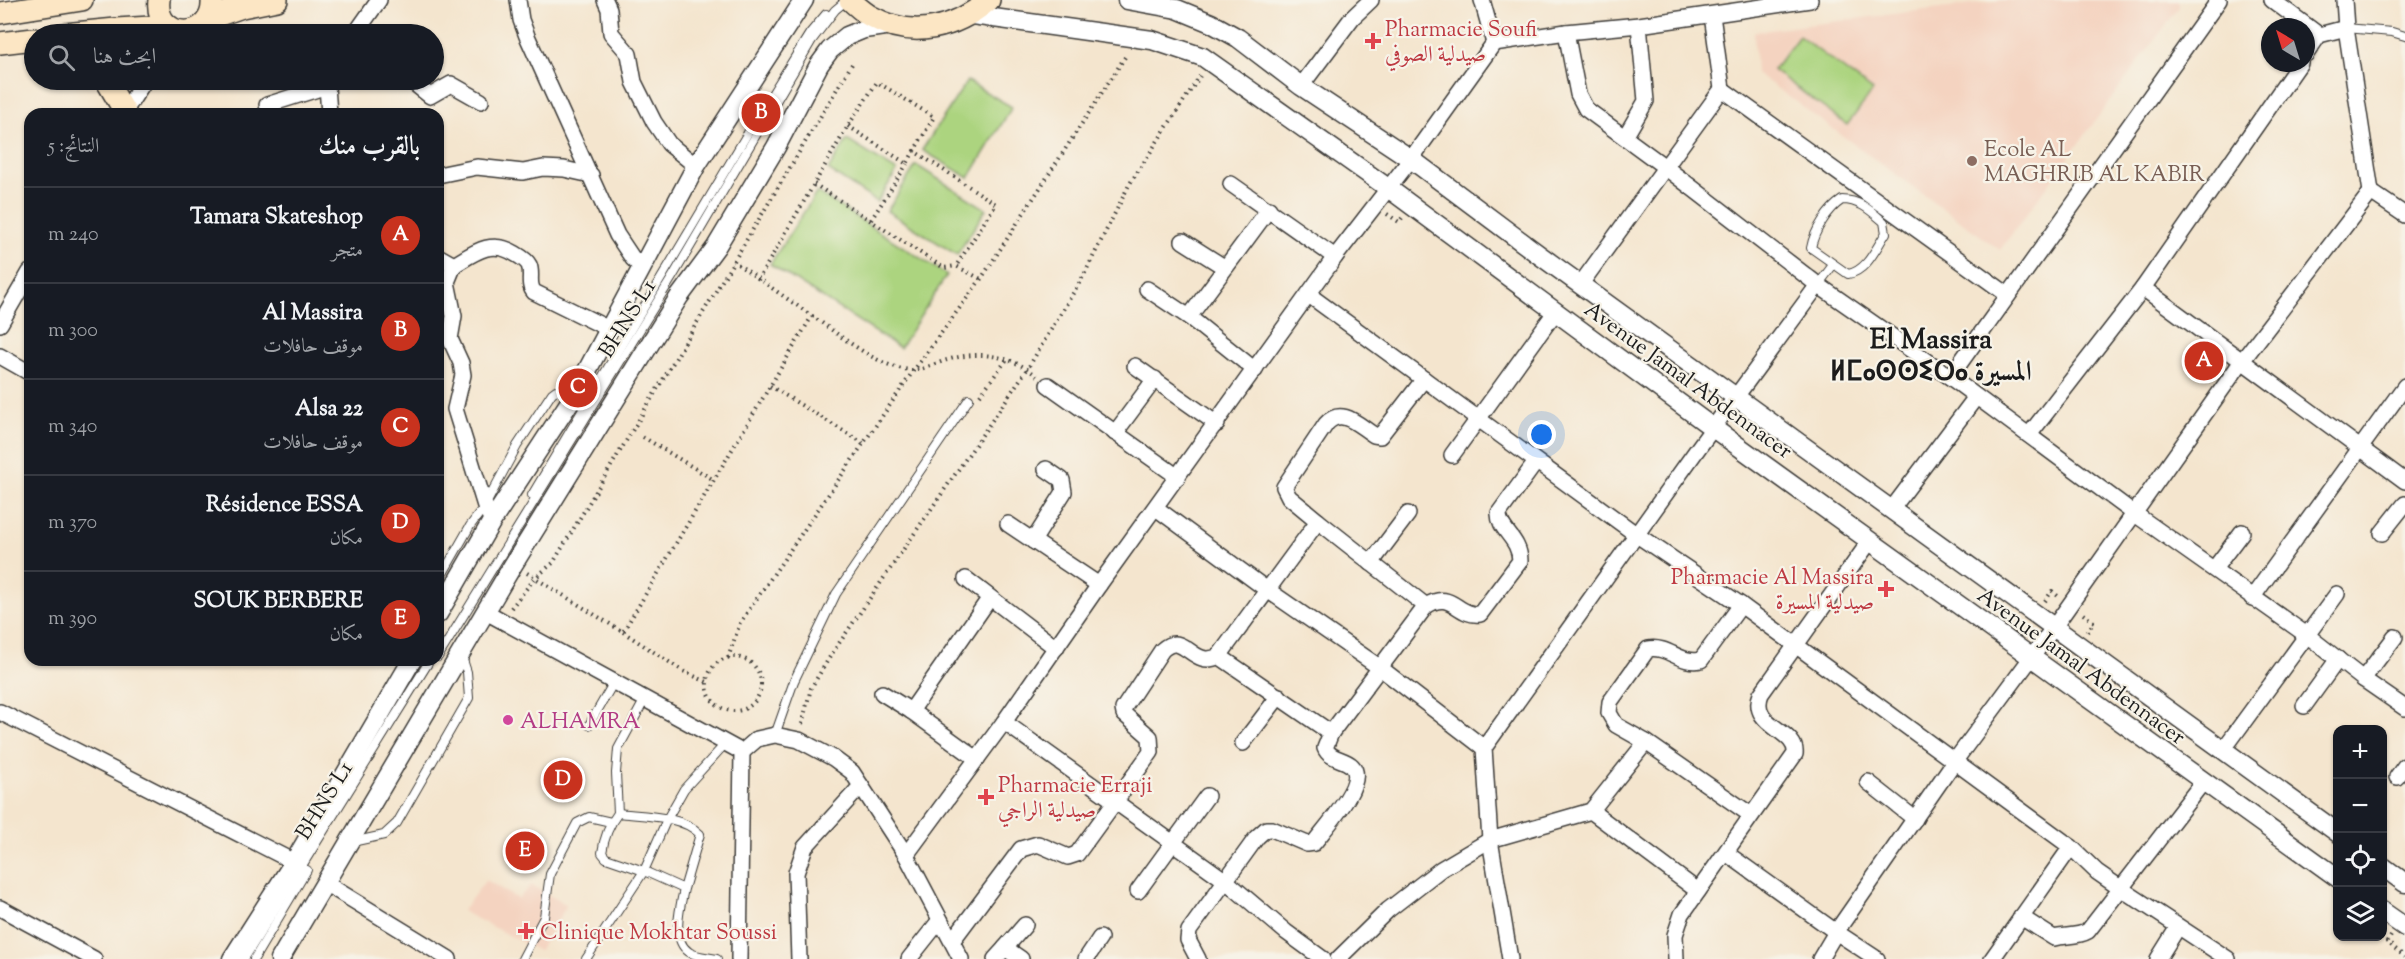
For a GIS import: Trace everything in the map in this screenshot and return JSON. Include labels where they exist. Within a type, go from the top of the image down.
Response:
[{"type":"main road","points":[[0,13],[82,0]]},
{"type":"main road","points":[[159,0],[159,12],[168,24]]},
{"type":"main road","points":[[199,24],[210,10],[277,0]]},
{"type":"main road","points":[[849,0],[871,17],[891,25],[918,29],[946,26],[972,15],[989,0]]},
{"type":"main road","points":[[0,43],[24,40]]},
{"type":"main road","points":[[111,90],[121,108]]},
{"type":"street","points":[[363,24],[379,0]]},
{"type":"street","points":[[518,0],[521,20],[527,36],[617,235],[642,268]]},
{"type":"street","points":[[605,0],[609,9],[611,33],[629,54],[634,82],[654,122],[669,144],[696,166]]},
{"type":"street","points":[[444,585],[488,514],[573,397],[696,166],[804,0]]},
{"type":"street","name":"Avenue Jamal Abdennacer","points":[[1127,0],[1177,9],[1211,23],[1238,38],[1301,86],[1411,159],[1580,285],[2333,830]]},
{"type":"street","points":[[1301,86],[1352,18],[1371,0]]},
{"type":"street","points":[[1482,0],[1494,43]]},
{"type":"street","points":[[906,855],[1004,722],[1099,585],[1335,257],[1411,159],[1494,43],[1810,0]]},
{"type":"street","points":[[1950,378],[2219,0]]},
{"type":"street","points":[[2272,0],[2319,35]]},
{"type":"street","points":[[1820,959],[1836,932],[1954,762],[2054,627],[2242,361],[2371,192],[2346,28],[2344,0]]},
{"type":"street","name":"Avenue Jamal Abdennacer","points":[[972,15],[1152,40],[1178,48],[1209,62],[1388,188],[1713,428],[2333,876]]},
{"type":"street","points":[[1580,285],[1722,89],[1712,15]]},
{"type":"street","points":[[280,959],[461,653],[494,616],[513,565],[679,297],[716,247],[776,147],[814,73],[830,50],[847,36],[864,29],[891,25]]},
{"type":"street","points":[[1625,137],[1646,101],[1639,25]]},
{"type":"street","points":[[2315,41],[2319,35],[2346,28]]},
{"type":"street","points":[[1566,32],[1581,102],[1586,109],[1818,285],[1976,396],[2135,514],[2308,636],[2405,708]]},
{"type":"street","points":[[2029,435],[2143,288],[2294,72]]},
{"type":"street","points":[[444,88],[451,84],[481,101]]},
{"type":"street","points":[[1722,89],[1871,205],[2008,295]]},
{"type":"street","points":[[127,108],[139,90]]},
{"type":"street","points":[[267,105],[309,90]]},
{"type":"street","points":[[328,90],[329,108]]},
{"type":"street","points":[[422,90],[430,96],[440,90]]},
{"type":"street","points":[[444,174],[477,167],[523,172],[554,169],[591,175]]},
{"type":"street","points":[[1231,184],[1335,257]]},
{"type":"street","points":[[2371,192],[2405,215]]},
{"type":"street","points":[[1189,317],[1269,209]]},
{"type":"street","points":[[1183,241],[1224,267]]},
{"type":"street","points":[[488,514],[454,409],[463,375],[461,363],[450,339],[454,316],[447,282],[454,265],[483,248],[499,246],[506,248],[527,262],[530,267],[530,286],[534,292],[609,329]]},
{"type":"street","points":[[444,259],[454,265]]},
{"type":"street","points":[[0,324],[24,282]]},
{"type":"street","points":[[1510,959],[1490,840],[1484,748],[1818,285]]},
{"type":"street","points":[[2143,288],[2405,481]]},
{"type":"street","points":[[1147,289],[1189,317],[1255,370]]},
{"type":"street","points":[[1309,295],[1636,535],[1741,605],[2071,847],[2097,872],[2228,959]]},
{"type":"street","points":[[1452,454],[1556,311]]},
{"type":"street","points":[[0,356],[24,370]]},
{"type":"street","points":[[1135,366],[1217,424]]},
{"type":"street","points":[[1115,433],[1155,379]]},
{"type":"street","points":[[1424,379],[1380,436],[1374,435],[1343,416],[1334,417],[1326,424],[1284,487],[1289,497],[1426,606]]},
{"type":"street","points":[[1048,385],[1178,477]]},
{"type":"street","points":[[2252,598],[2405,386]]},
{"type":"street","points":[[1891,510],[1976,396]]},
{"type":"street","points":[[1198,959],[1188,940],[1189,932],[1257,837],[1266,829],[1272,829],[1310,845],[1314,843],[1354,788],[1355,771],[1351,765],[1332,756],[1324,748],[1331,733],[1426,606],[1436,599],[1444,599],[1471,614],[1480,614],[1520,561],[1518,547],[1500,522],[1499,513],[1536,462]]},
{"type":"street","points":[[1033,541],[1064,492],[1062,480],[1046,469]]},
{"type":"street","points":[[2382,533],[2405,504]]},
{"type":"street","points":[[1156,508],[1266,589],[1379,667],[1484,748]]},
{"type":"street","points":[[1371,563],[1408,513]]},
{"type":"street","points":[[951,941],[1021,849],[1038,844],[1068,857],[1074,856],[1150,752],[1151,743],[1145,732],[1124,714],[1123,706],[1162,650],[1168,644],[1175,644],[1203,660],[1219,656],[1318,521]]},
{"type":"street","points":[[1008,524],[1099,585]]},
{"type":"street","points":[[2214,569],[2242,532]]},
{"type":"street","points":[[1676,959],[1674,945],[1678,924],[1698,891],[1795,754],[1793,744],[1762,714],[1758,704],[1761,694],[1870,541]]},
{"type":"street","points":[[966,579],[989,599],[1056,648]]},
{"type":"street","points":[[2223,750],[2337,594]]},
{"type":"street","points":[[911,711],[989,599]]},
{"type":"street","points":[[1741,605],[1701,660],[1691,662],[1663,649],[1648,649],[1610,702],[1609,713],[1616,725],[1646,742],[1751,815]]},
{"type":"street","points":[[494,616],[742,752]]},
{"type":"street","points":[[2363,679],[2396,637]]},
{"type":"street","points":[[1219,656],[1331,733]]},
{"type":"street","points":[[2304,706],[2338,659]]},
{"type":"street","points":[[232,959],[294,862],[408,666]]},
{"type":"street","points":[[882,693],[977,759]]},
{"type":"street","points":[[1243,743],[1279,696]]},
{"type":"street","points":[[0,712],[294,862]]},
{"type":"street","points":[[1004,722],[1226,881],[1286,932],[1323,959]]},
{"type":"street","points":[[739,959],[742,752],[757,739],[775,735],[800,740],[834,758],[852,772],[906,855],[961,959]]},
{"type":"street","points":[[1338,959],[1389,910],[1425,880],[1490,840],[1591,811],[1646,742]]},
{"type":"street","points":[[1868,782],[1915,819]]},
{"type":"street","points":[[2021,917],[2054,938],[2088,932],[2203,782]]},
{"type":"street","points":[[799,959],[796,873],[799,860],[805,847],[861,786]]},
{"type":"street","points":[[1138,891],[1207,796]]},
{"type":"street","points":[[1591,811],[1698,891]]},
{"type":"street","points":[[1992,959],[2071,847]]},
{"type":"street","points":[[1726,853],[1876,959]]},
{"type":"street","points":[[2387,870],[2405,883]]},
{"type":"street","points":[[325,883],[449,959]]},
{"type":"street","points":[[0,908],[94,959]]},
{"type":"street","points":[[2387,914],[2405,927]]},
{"type":"street","points":[[909,959],[940,920]]},
{"type":"street","points":[[1021,959],[1000,954],[1025,925]]},
{"type":"street","points":[[2158,959],[2178,927]]},
{"type":"street","points":[[1086,959],[1100,938]]},
{"type":"lane","name":"BHNS L1","points":[[444,638],[558,452],[661,275],[810,33],[840,0]]},
{"type":"lane","name":"BHNS L1","points":[[444,647],[666,287],[812,40],[835,10],[849,0]]},
{"type":"lane","points":[[2346,28],[2405,36]]},
{"type":"lane","points":[[1842,200],[1871,205],[1884,222],[1886,233],[1866,264],[1857,272],[1848,274],[1833,265],[1811,248],[1813,237],[1835,204],[1842,200]]},
{"type":"lane","points":[[1818,285],[1833,265]]},
{"type":"lane","points":[[775,735],[794,681],[836,594],[969,399]]},
{"type":"lane","points":[[350,842],[384,835],[397,823],[469,698],[467,672],[461,653]]},
{"type":"lane","name":"BHNS L1","points":[[244,959],[426,666]]},
{"type":"lane","name":"BHNS L1","points":[[254,959],[432,666]]},
{"type":"lane","points":[[589,725],[614,682]]},
{"type":"lane","points":[[645,699],[618,749],[616,773],[618,813],[610,822],[602,853],[610,860],[644,871],[684,889]]},
{"type":"lane","points":[[586,959],[644,871],[667,819],[684,789],[726,743]]},
{"type":"lane","points":[[618,813],[667,819],[692,826],[700,834],[680,908],[680,940],[690,953],[717,959]]},
{"type":"lane","points":[[522,959],[544,918],[550,873],[577,822],[589,817],[610,822]]},
{"type":"path","points":[[728,658],[740,623],[914,370],[981,279],[1138,38]]},
{"type":"path","points":[[800,740],[806,702],[811,688],[831,655],[1028,368],[1084,275],[1129,185],[1209,62]]},
{"type":"path","points":[[494,616],[553,563],[852,64]]},
{"type":"path","points":[[758,280],[848,126],[877,82],[934,117],[871,220]]},
{"type":"path","points":[[848,126],[907,164]]},
{"type":"path","points":[[914,152],[996,204],[956,266]]},
{"type":"path","points":[[814,184],[944,268],[956,266],[981,279]]},
{"type":"path","points":[[716,247],[758,280],[870,355],[893,367],[914,370],[963,354],[1008,358],[1028,368],[1048,385]]},
{"type":"path","points":[[623,633],[812,316]]},
{"type":"path","points":[[969,399],[979,396],[1008,358]]},
{"type":"path","points":[[770,386],[863,443]]},
{"type":"path","points":[[643,437],[714,480]]},
{"type":"path","points":[[513,565],[683,671],[707,682]]},
{"type":"path","points":[[728,658],[744,659],[757,670],[761,686],[754,702],[740,710],[724,709],[711,698],[707,682],[714,667],[728,658]]},
{"type":"shaded area","name":"Ecole AL MAGHRIB AL KABIR","points":[[2003,0],[2179,0],[2179,7],[2000,250],[1756,73],[1754,32]]},
{"type":"shaded area","name":"Clinique Mokhtar Soussi","points":[[486,880],[518,899],[531,885],[567,905],[539,951],[462,911]]},
{"type":"green space","points":[[1799,36],[1873,91],[1847,125],[1773,70]]},
{"type":"green space","points":[[967,81],[1012,107],[969,178],[922,150]]},
{"type":"green space","points":[[847,140],[897,171],[877,202],[828,170]]},
{"type":"green space","points":[[916,165],[986,209],[957,255],[887,211]]},
{"type":"green space","points":[[817,192],[947,275],[900,348],[770,264]]},
{"type":"place","name":"Pharmacie Soufi صيدلية الصوفي","points":[[1373,41]]},
{"type":"place","name":"Al Massira","points":[[761,113]]},
{"type":"place","name":"Ecole AL MAGHRIB AL KABIR","points":[[1972,161]]},
{"type":"place","name":"Tamara Skateshop","points":[[2204,361]]},
{"type":"place","name":"Alsa 22","points":[[578,388]]},
{"type":"place","name":"Pharmacie Al Massira صيدلية المسيرة","points":[[1886,589]]},
{"type":"place","name":"ALHAMRA","points":[[508,720]]},
{"type":"place","name":"Résidence ESSA","points":[[563,780]]},
{"type":"place","name":"Pharmacie Erraji صيدلية الراجي","points":[[986,797]]},
{"type":"place","name":"SOUK BERBERE","points":[[525,851]]},
{"type":"place","name":"Clinique Mokhtar Soussi","points":[[526,931]]},
{"type":"district","name":"El Massira ⵍⵎⴰⵙⵙⵉⵔⴰ المسيرة","points":[[1931,354]]}]
